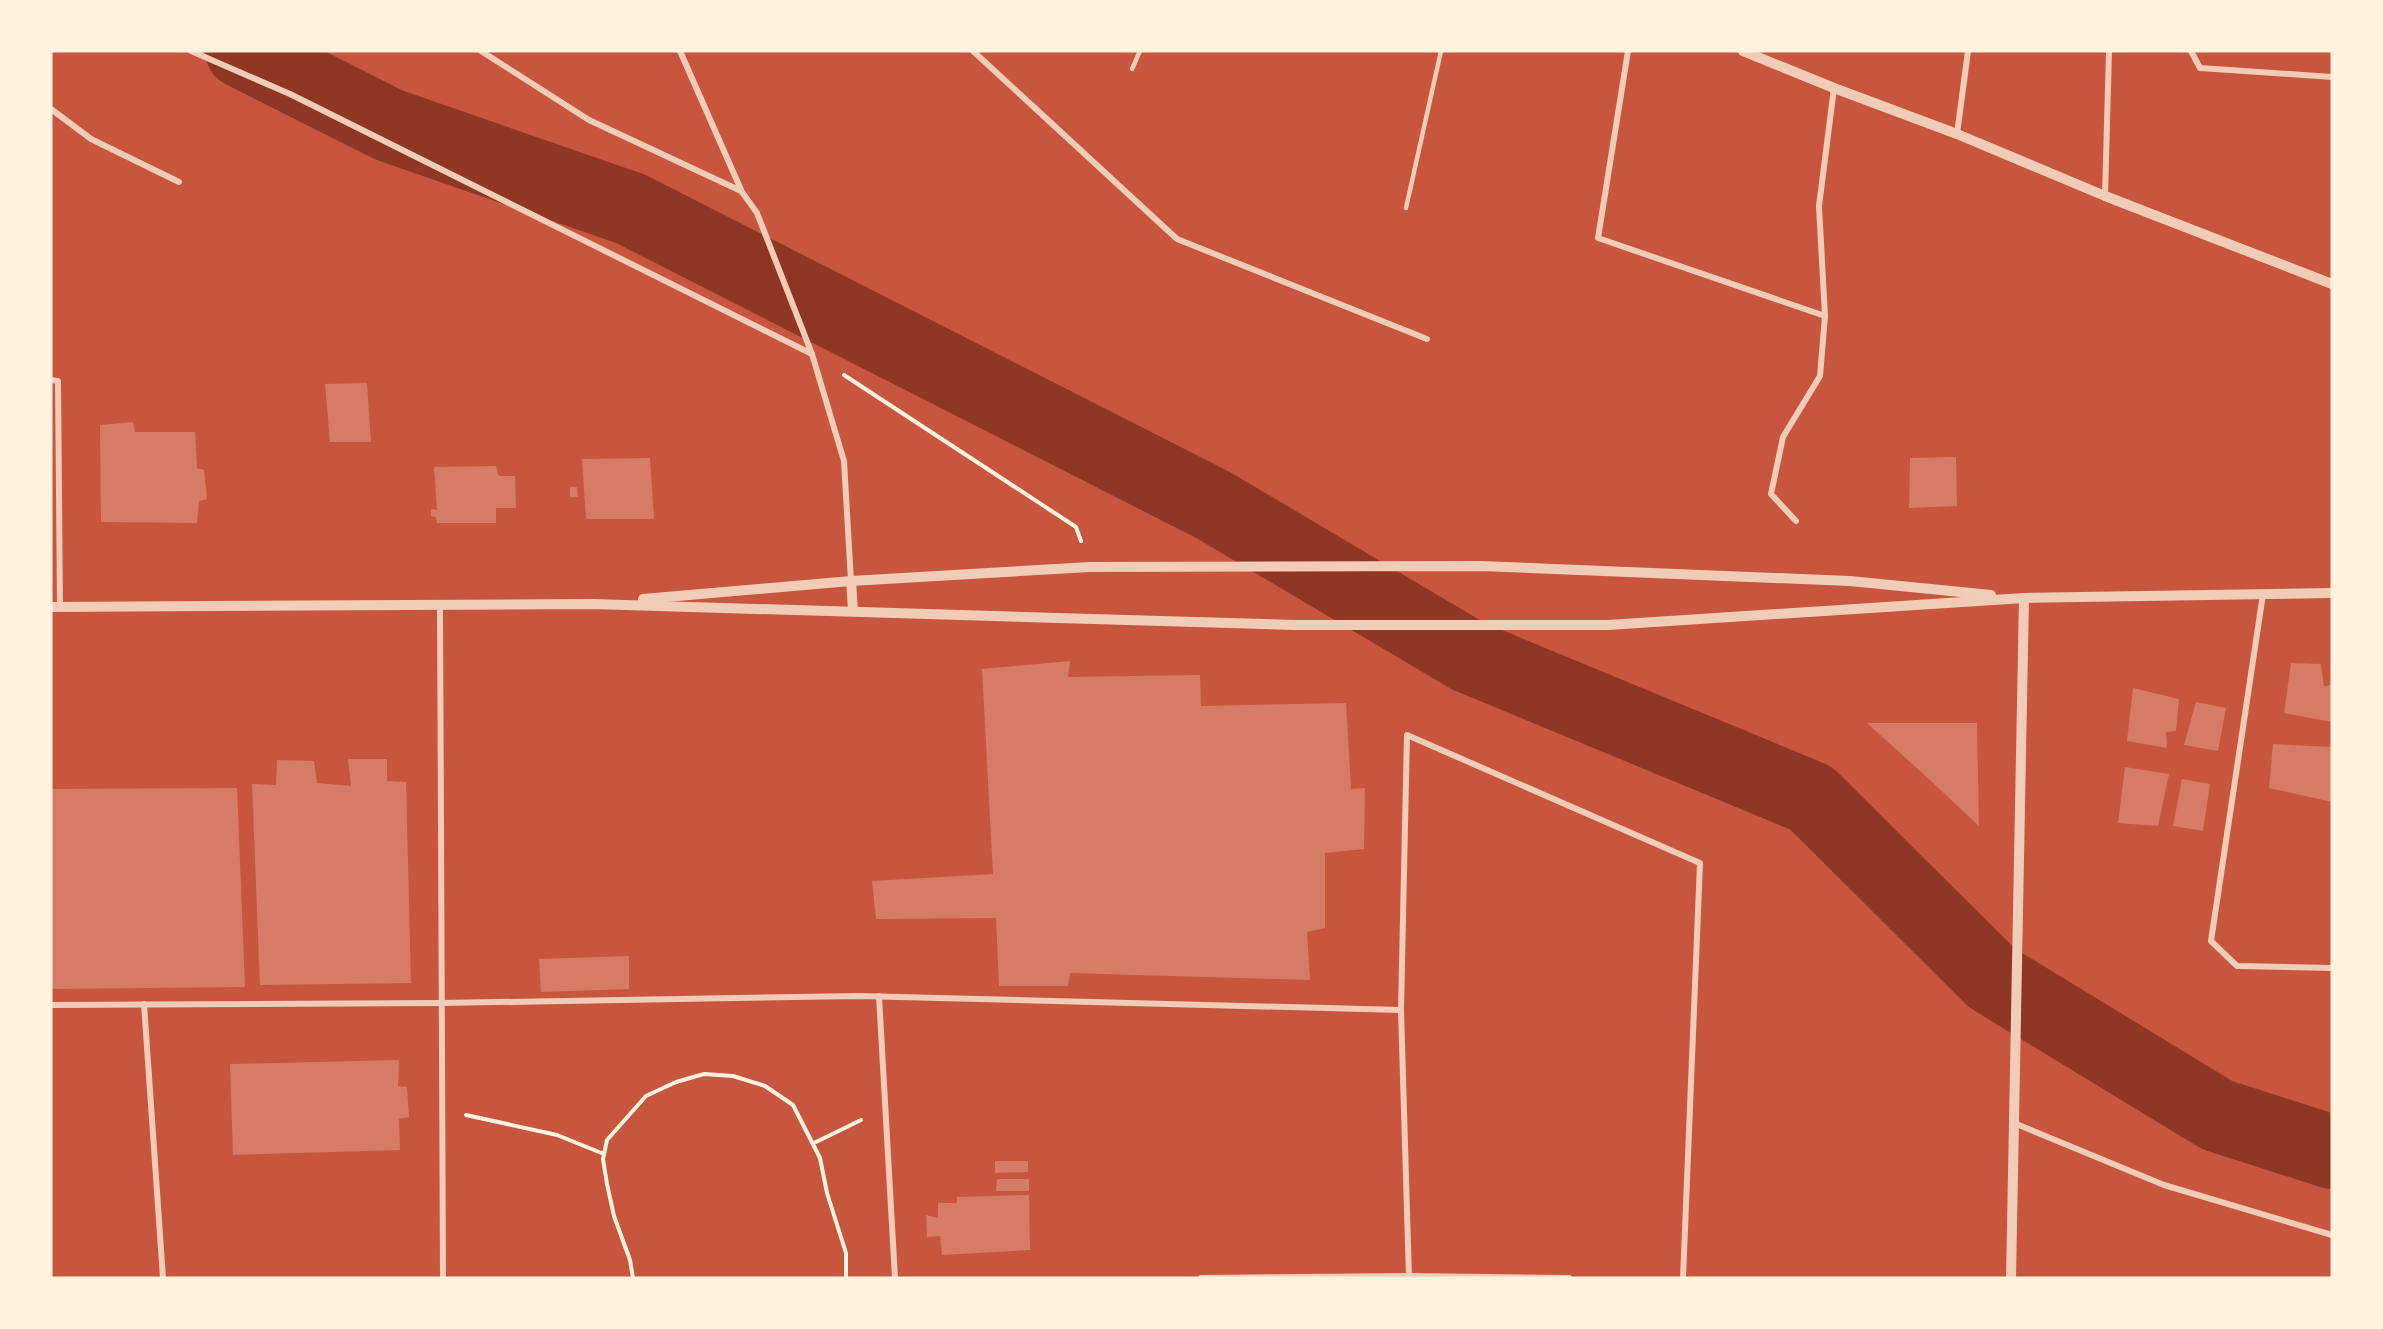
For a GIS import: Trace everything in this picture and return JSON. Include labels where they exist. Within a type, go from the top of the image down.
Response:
[{"type":"street","points":[[191,51],[290,94],[812,354]]},
{"type":"street","points":[[481,51],[589,120],[742,192]]},
{"type":"street","points":[[680,51],[742,192],[757,213],[812,354],[844,461],[853,610]]},
{"type":"street","points":[[973,51],[1177,239],[1427,339]]},
{"type":"street","points":[[1628,51],[1598,238],[1825,316]]},
{"type":"street","points":[[1743,51],[2332,284]]},
{"type":"street","points":[[1957,134],[1968,51]]},
{"type":"street","points":[[2105,196],[2109,51]]},
{"type":"street","points":[[2191,51],[2200,68],[2332,77]]},
{"type":"street","points":[[1796,521],[1771,494],[1783,437],[1820,376],[1825,316],[1819,206],[1833,88]]},
{"type":"street","points":[[51,109],[90,139],[179,182]]},
{"type":"street","points":[[51,380],[58,381],[56,607],[592,604],[853,610],[1294,625],[1608,625],[2024,598],[2332,593]]},
{"type":"street","points":[[592,604],[851,580],[1090,567],[1480,566],[1850,581],[2024,598]]},
{"type":"street","points":[[2263,594],[2211,941],[2237,966],[2332,968]]},
{"type":"street","points":[[2011,1278],[2024,598]]},
{"type":"street","points":[[440,604],[443,1278]]},
{"type":"street","points":[[1408,1277],[1401,1010],[1407,735],[1700,863],[1683,1278]]},
{"type":"street","points":[[879,996],[895,1278]]},
{"type":"street","points":[[51,1005],[441,1003],[879,996],[1401,1010]]},
{"type":"street","points":[[144,1004],[163,1278]]},
{"type":"street","points":[[2014,1123],[2164,1185],[2332,1235]]},
{"type":"street","points":[[1201,1278],[1569,1278]]},
{"type":"lane","points":[[1132,69],[1140,51]]},
{"type":"lane","points":[[1406,208],[1441,51]]},
{"type":"path","points":[[812,354],[1076,527],[1090,567]]},
{"type":"path","points":[[633,1278],[630,1260],[617,1224],[607,1185],[604,1154],[607,1140],[646,1096],[676,1082],[704,1074],[733,1076],[765,1086],[793,1105],[820,1158],[827,1193],[846,1253],[846,1278]]},
{"type":"path","points":[[814,1143],[885,1107]]},
{"type":"path","points":[[441,1110],[557,1135],[604,1154]]},
{"type":"building","points":[[367,383],[371,442],[330,442],[325,384]]},
{"type":"building","points":[[133,422],[135,432],[195,432],[197,468],[204,470],[207,499],[199,501],[197,523],[101,522],[100,425]]},
{"type":"building","points":[[1956,457],[1957,506],[1909,508],[1910,458]]},
{"type":"building","points":[[650,458],[654,519],[586,519],[582,459]]},
{"type":"building","points":[[496,466],[499,476],[515,476],[516,508],[496,508],[496,523],[437,523],[436,517],[431,516],[431,509],[437,510],[434,467]]},
{"type":"building","points":[[570,487],[577,487],[578,497],[570,497]]},
{"type":"building","points":[[1070,661],[1068,677],[1200,675],[1201,706],[1346,703],[1351,789],[1365,788],[1364,849],[1325,853],[1325,928],[1307,932],[1310,980],[1070,973],[1068,986],[999,986],[996,918],[876,919],[872,881],[993,874],[982,669]]},
{"type":"building","points":[[2291,663],[2321,664],[2324,686],[2332,685],[2332,722],[2284,713]]},
{"type":"building","points":[[2133,688],[2179,699],[2176,731],[2166,732],[2167,748],[2127,741]]},
{"type":"building","points":[[2196,702],[2226,708],[2218,751],[2184,745]]},
{"type":"building","points":[[1867,723],[1977,723],[1979,826],[1931,781]]},
{"type":"building","points":[[2273,744],[2332,747],[2332,802],[2269,788]]},
{"type":"building","points":[[348,759],[387,759],[387,781],[406,782],[411,983],[260,985],[252,784],[276,785],[277,760],[314,761],[317,783],[351,786]]},
{"type":"building","points":[[2125,767],[2169,774],[2158,826],[2118,823]]},
{"type":"building","points":[[2182,779],[2210,784],[2203,831],[2173,826]]},
{"type":"building","points":[[237,788],[245,987],[51,989],[51,789]]},
{"type":"building","points":[[629,956],[629,989],[541,992],[539,959]]},
{"type":"building","points":[[399,1060],[398,1086],[407,1087],[409,1117],[399,1119],[400,1150],[233,1155],[230,1064]]},
{"type":"building","points":[[995,1161],[1028,1161],[1028,1172],[995,1173]]},
{"type":"building","points":[[997,1179],[1029,1179],[1029,1191],[996,1191]]},
{"type":"building","points":[[1029,1195],[1030,1250],[942,1255],[940,1236],[927,1237],[926,1215],[938,1218],[938,1203],[957,1203],[957,1197]]},
{"type":"waterway","points":[[242,51],[389,125],[631,209],[1213,505],[1468,656],[1811,798],[1992,978],[2217,1115],[2332,1152]]}]
